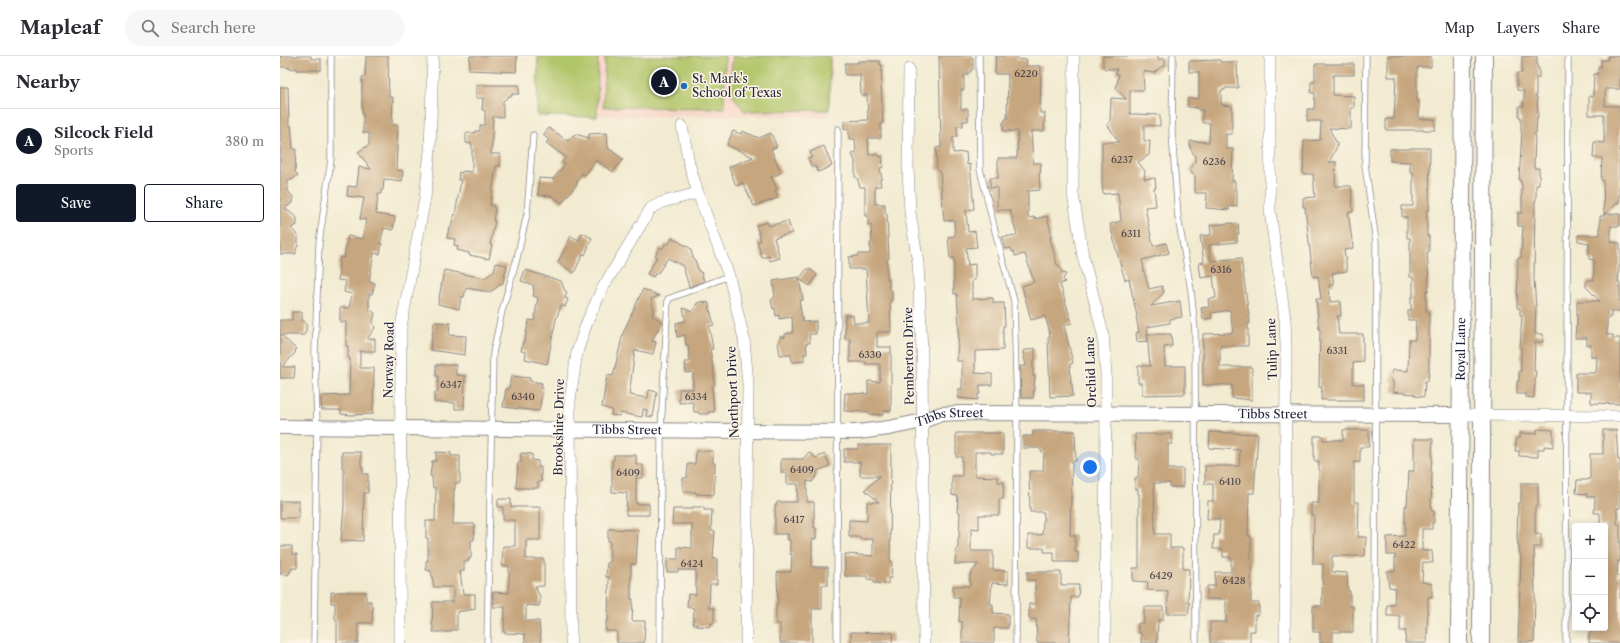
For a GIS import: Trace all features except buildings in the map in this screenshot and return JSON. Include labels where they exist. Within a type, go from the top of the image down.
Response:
[{"type":"main road","name":"Royal Lane","points":[[1459,643],[1463,56]]},
{"type":"main road","name":"Royal Lane","points":[[1481,643],[1484,56]]},
{"type":"main road","points":[[1462,79],[1484,80]]},
{"type":"street","name":"Norway Road","points":[[400,643],[401,327],[425,198],[430,151],[433,56]]},
{"type":"street","name":"Orchid Lane","points":[[1074,56],[1073,194],[1083,256],[1103,334],[1106,374],[1105,643]]},
{"type":"street","name":"Tulip Lane","points":[[1270,56],[1270,211],[1285,319],[1286,346],[1285,643]]},
{"type":"street","name":"Pemberton Drive","points":[[909,69],[908,168],[910,212],[918,263],[921,308],[924,643]]},
{"type":"street","name":"Northport Drive","points":[[682,126],[689,163],[698,193],[729,276],[744,339],[748,384],[746,643]]},
{"type":"street","name":"Brookshire Drive","points":[[571,643],[571,393],[577,352],[587,322],[602,290],[651,208],[663,202],[698,193]]},
{"type":"street","name":"Tibbs Street","points":[[280,427],[661,429],[858,432],[889,428],[923,421],[942,414],[961,413],[1620,416]]},
{"type":"lane","points":[[314,643],[317,428],[315,351],[319,243],[331,159],[331,56]]},
{"type":"lane","points":[[979,56],[980,169],[1014,302],[1017,413],[1016,643]]},
{"type":"lane","points":[[1173,56],[1172,140],[1178,217],[1191,290],[1195,331],[1197,414],[1196,643]]},
{"type":"lane","points":[[1366,56],[1366,165],[1376,242],[1375,643]]},
{"type":"lane","points":[[1566,643],[1568,56]]},
{"type":"lane","points":[[837,643],[838,129]]},
{"type":"lane","points":[[487,643],[493,353],[502,311],[517,258],[527,214],[533,135]]},
{"type":"lane","points":[[660,643],[661,429],[668,299],[729,276]]},
{"type":"shaded area","name":"St. Mark's School of Texas","points":[[537,56],[833,56],[829,116],[537,116]]},
{"type":"green space","points":[[538,56],[598,56],[597,117],[537,116]]},
{"type":"green space","points":[[605,56],[725,56],[724,108],[603,107]]},
{"type":"green space","points":[[733,56],[830,56],[829,110],[744,111],[729,90]]},
{"type":"place","name":"Silcock Field","points":[[664,82]]},
{"type":"place","name":"St. Mark's School of Texas","points":[[684,86]]}]
